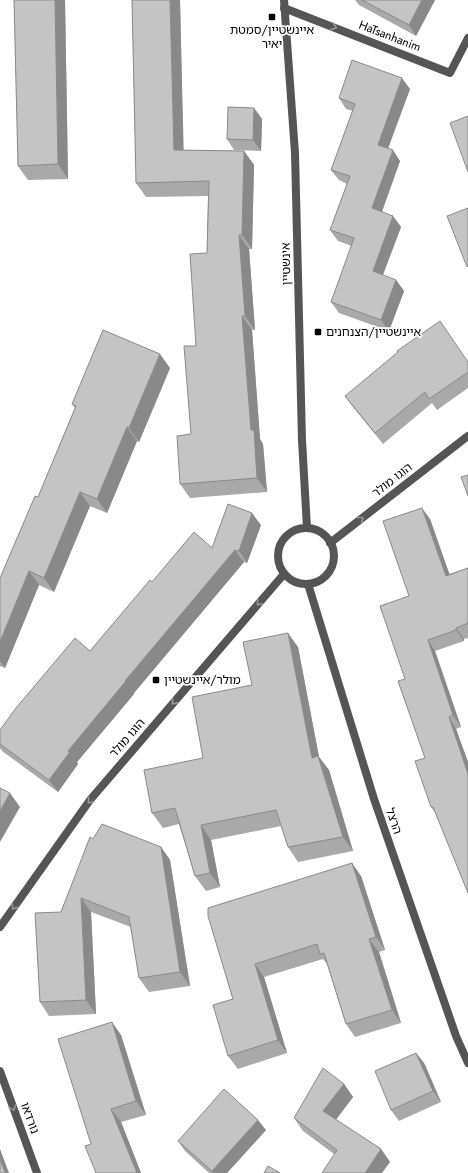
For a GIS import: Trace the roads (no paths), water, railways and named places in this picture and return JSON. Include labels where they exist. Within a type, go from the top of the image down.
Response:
[{"type":"street","name":"HaTsanhanim","points":[[284,4],[450,73],[468,38]]},
{"type":"street","name":"אינשטיין","points":[[284,4],[295,153],[302,440],[307,528]]},
{"type":"street","name":"הוגו מולר","points":[[330,543],[468,436]]},
{"type":"street","points":[[303,528],[313,529],[321,532],[330,543],[333,548],[334,557],[332,566],[327,575],[320,581],[308,584],[293,582],[280,569],[278,551],[286,536],[294,530],[303,528]]},
{"type":"street","name":"הוגו מולר","points":[[0,927],[90,800],[284,574]]},
{"type":"street","name":"הרצל","points":[[308,584],[374,799],[456,1036],[468,1064]]},
{"type":"street","name":"נורדאו","points":[[0,1071],[38,1173]]},
{"type":"place","name":"איינשטיין/סמטת יאיר","points":[[272,17]]},
{"type":"place","name":"איינשטיין/הצנחנים","points":[[318,332]]},
{"type":"place","name":"מולר/איינשטיין","points":[[156,680]]}]
